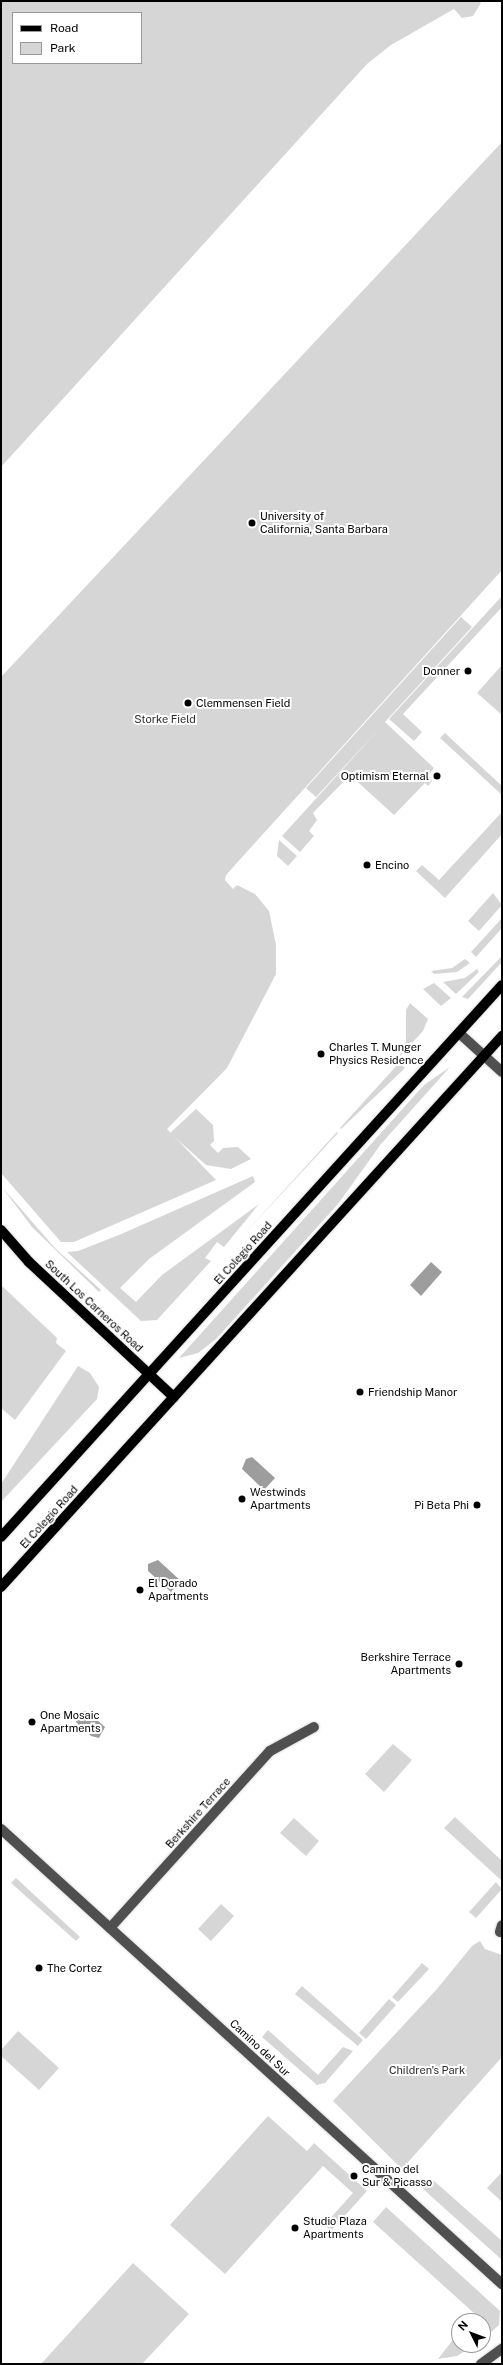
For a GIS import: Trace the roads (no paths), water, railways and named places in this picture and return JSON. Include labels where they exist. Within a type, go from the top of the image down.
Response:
[{"type":"main road","name":"El Colegio Road","points":[[1,1537],[502,985]]},
{"type":"main road","name":"El Colegio Road","points":[[1,1587],[502,1036]]},
{"type":"main road","name":"South Los Carneros Road","points":[[1,1230],[29,1262],[174,1396]]},
{"type":"street","points":[[459,1033],[502,1072]]},
{"type":"street","name":"Berkshire Terrace","points":[[110,1928],[270,1752],[314,1727]]},
{"type":"street","name":"Camino del Sur","points":[[1,1829],[502,2284]]},
{"type":"street","points":[[481,2364],[502,2349]]},
{"type":"place","name":"University of California, Santa Barbara","points":[[252,523]]},
{"type":"place","name":"Donner","points":[[468,671]]},
{"type":"place","name":"Clemmensen Field","points":[[188,703]]},
{"type":"place","name":"Optimism Eternal","points":[[437,776]]},
{"type":"place","name":"Encino","points":[[367,865]]},
{"type":"place","name":"Charles T. Munger Physics Residence","points":[[321,1054]]},
{"type":"place","name":"Friendship Manor","points":[[360,1392]]},
{"type":"place","name":"Westwinds Apartments","points":[[242,1499]]},
{"type":"place","name":"Pi Beta Phi","points":[[477,1505]]},
{"type":"place","name":"El Dorado Apartments","points":[[140,1590]]},
{"type":"place","name":"Berkshire Terrace Apartments","points":[[459,1664]]},
{"type":"place","name":"One Mosaic Apartments","points":[[32,1722]]},
{"type":"place","name":"The Cortez","points":[[39,1968]]},
{"type":"place","name":"Camino del Sur & Picasso","points":[[354,2176]]},
{"type":"place","name":"Studio Plaza Apartments","points":[[295,2228]]},
{"type":"park label","name":"Storke Field","points":[[165,719]]},
{"type":"park label","name":"Children's Park","points":[[427,2070]]}]
